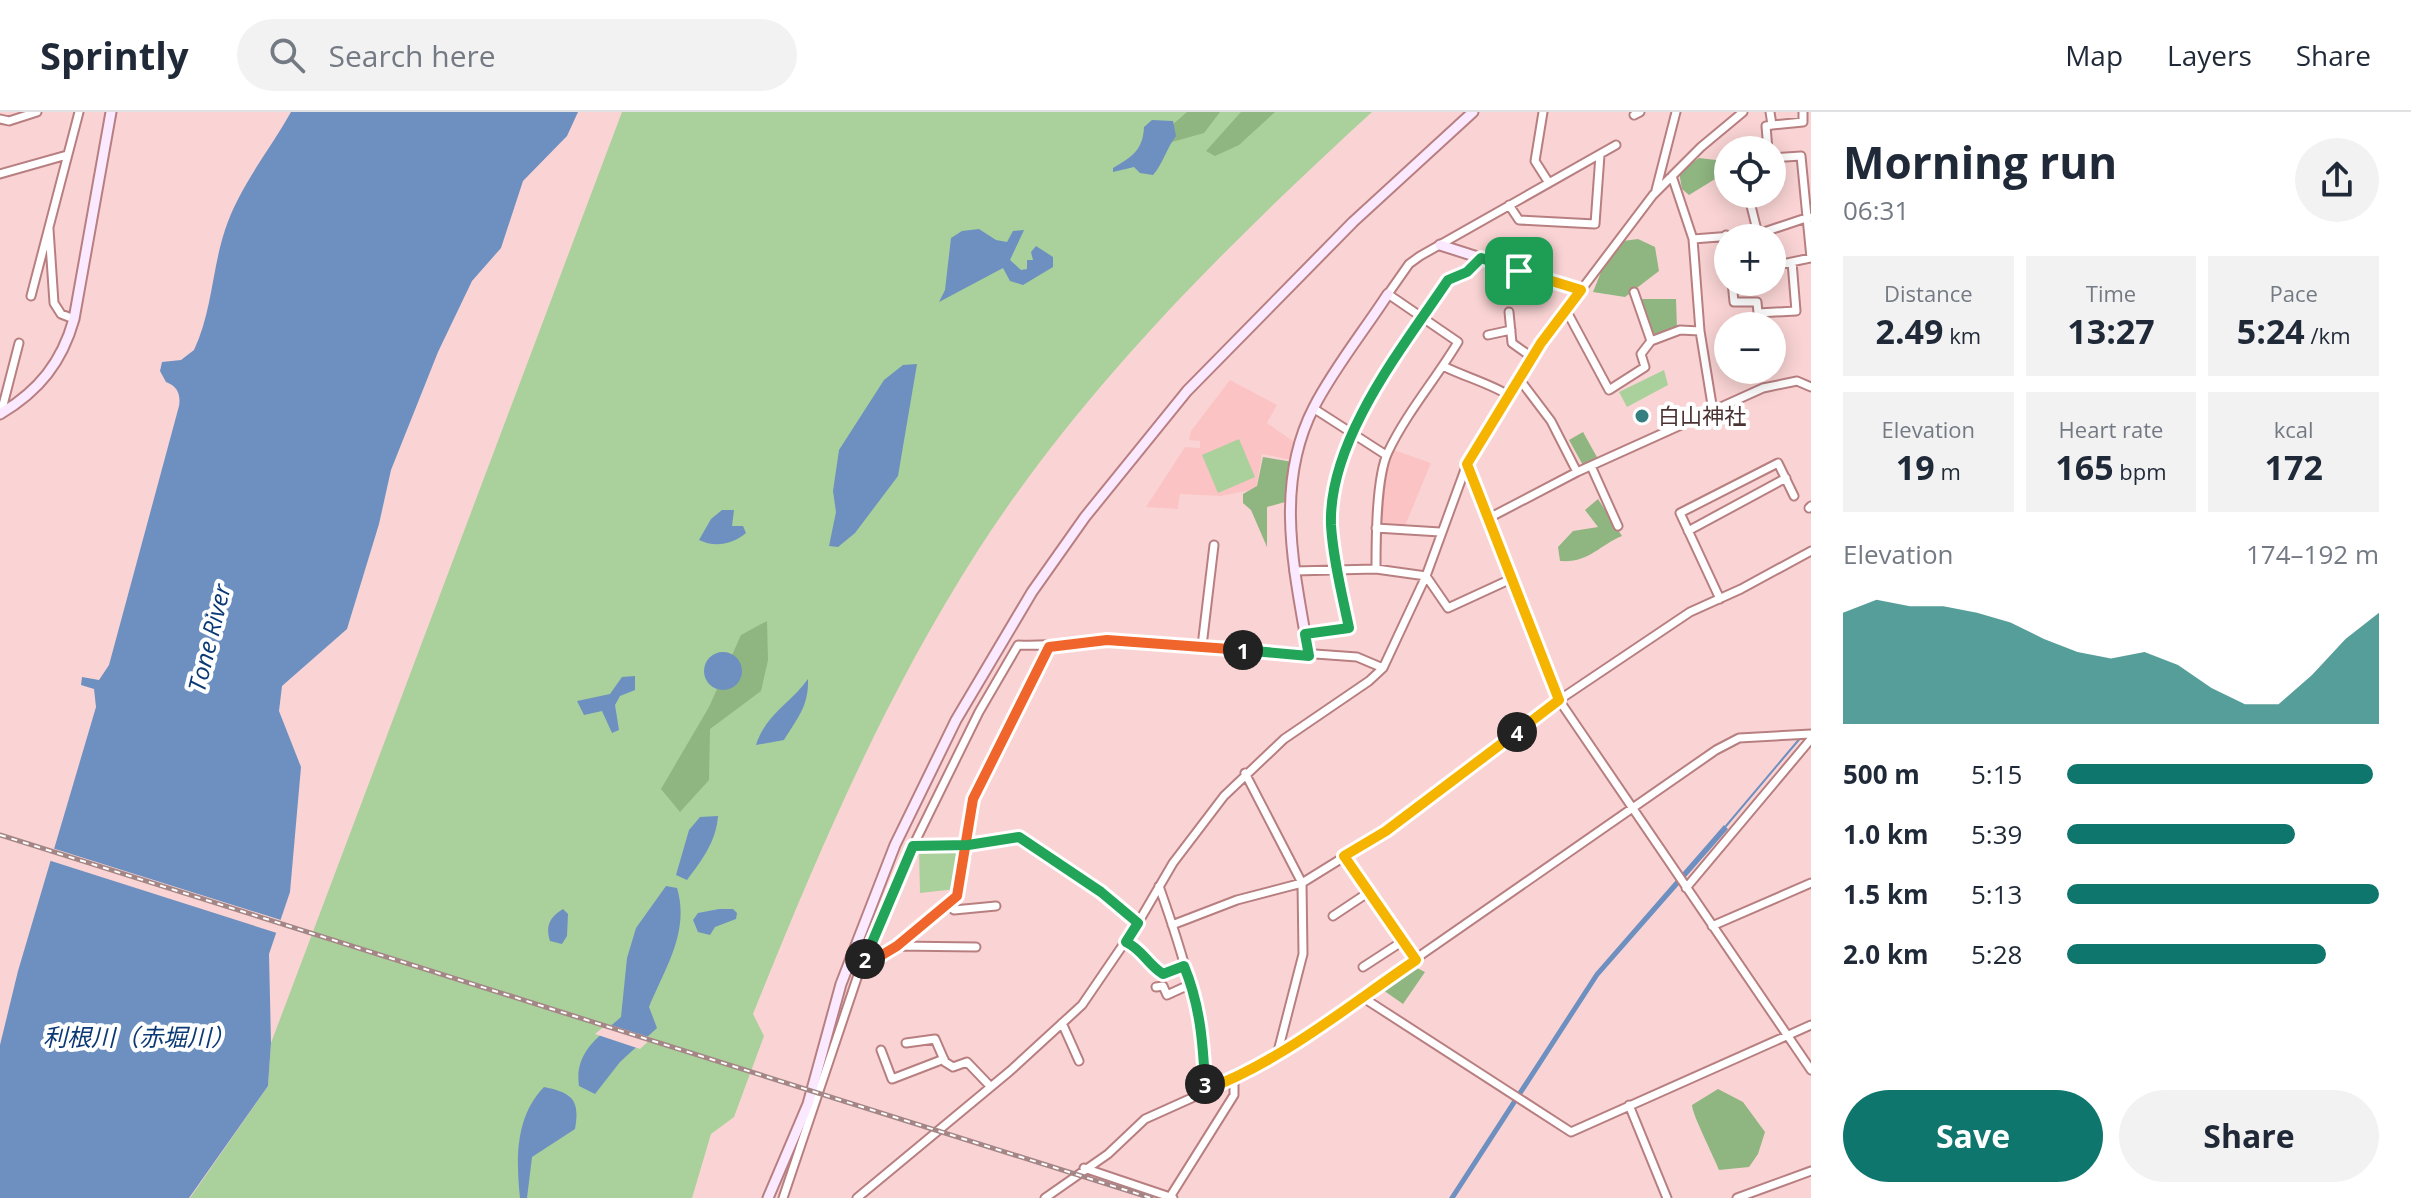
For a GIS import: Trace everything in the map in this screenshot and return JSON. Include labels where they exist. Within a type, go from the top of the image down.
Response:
[{"type":"street","points":[[0,119],[9,121],[37,112]]},
{"type":"street","points":[[31,296],[79,112]]},
{"type":"street","points":[[1,414],[25,398],[49,373],[66,345],[74,319],[111,112]]},
{"type":"street","points":[[768,1198],[808,1104],[846,969],[895,845],[956,720],[1032,592],[1119,473],[1187,391],[1353,222],[1473,112]]},
{"type":"street","points":[[1543,112],[1535,161],[1549,183]]},
{"type":"street","points":[[1656,192],[1676,112]]},
{"type":"street","points":[[857,1198],[1082,1005],[1204,819],[1245,773],[1284,739],[1369,681],[1383,668],[1426,576],[1467,464],[1565,308],[1656,192],[1743,112]]},
{"type":"street","points":[[1770,112],[1772,125]]},
{"type":"street","points":[[1767,136],[1766,126],[1803,122],[1803,112]]},
{"type":"street","points":[[1309,656],[1288,517],[1301,442],[1313,408],[1409,264],[1616,145]]},
{"type":"street","points":[[0,174],[67,155]]},
{"type":"street","points":[[1509,205],[1519,220],[1595,224],[1600,155]]},
{"type":"street","points":[[1786,157],[1801,156],[1811,258],[1786,263]]},
{"type":"street","points":[[1672,176],[1693,239],[1700,331],[1713,411]]},
{"type":"street","points":[[1786,225],[1809,217]]},
{"type":"street","points":[[49,225],[54,303],[61,314],[74,319]]},
{"type":"street","points":[[1693,239],[1714,236]]},
{"type":"street","points":[[1440,245],[1581,290]]},
{"type":"street","points":[[1305,634],[1349,628],[1331,523],[1334,493],[1351,433],[1448,280],[1467,272],[1481,258]]},
{"type":"street","points":[[1733,296],[1734,302],[1757,302],[1758,313],[1796,311],[1792,262]]},
{"type":"street","points":[[1634,292],[1651,341]]},
{"type":"street","points":[[1376,569],[1376,528],[1386,455],[1418,399],[1458,342],[1388,294]]},
{"type":"street","points":[[1565,308],[1609,390],[1645,367],[1641,354],[1651,341],[1680,330],[1700,331]]},
{"type":"street","points":[[1509,312],[1512,343],[1533,358]]},
{"type":"street","points":[[1488,335],[1511,330]]},
{"type":"street","points":[[1,414],[19,343]]},
{"type":"street","points":[[1443,366],[1474,381],[1491,384],[1510,396]]},
{"type":"street","points":[[1520,380],[1551,421],[1577,472]]},
{"type":"street","points":[[1487,519],[1577,472],[1763,388],[1797,381],[1811,387]]},
{"type":"street","points":[[1313,408],[1386,455]]},
{"type":"street","points":[[1720,599],[1680,513],[1778,463],[1794,496]]},
{"type":"street","points":[[1467,464],[1559,700],[1811,1070]]},
{"type":"street","points":[[1591,466],[1618,526]]},
{"type":"street","points":[[1688,531],[1786,478]]},
{"type":"street","points":[[1376,528],[1440,532]]},
{"type":"street","points":[[1202,646],[1214,545]]},
{"type":"street","points":[[1172,925],[1237,900],[1302,883],[1386,831],[1559,700],[1690,612],[1811,551]]},
{"type":"street","points":[[1294,571],[1376,569],[1426,576],[1448,608],[1511,579]]},
{"type":"street","points":[[783,1198],[862,967],[913,846],[972,724],[1018,645],[1049,647],[1107,640],[1357,657],[1383,668]]},
{"type":"street","points":[[862,967],[897,946],[949,906],[960,886],[973,799],[1049,647]]},
{"type":"street","points":[[1045,1198],[1108,1154],[1145,1119],[1234,1079],[1277,1055],[1633,810],[1657,788],[1739,738],[1811,736]]},
{"type":"street","points":[[1686,888],[1811,736]]},
{"type":"street","points":[[1245,773],[1302,883],[1303,954],[1277,1055]]},
{"type":"street","points":[[913,846],[968,845],[1019,837],[1101,892],[1138,923]]},
{"type":"street","points":[[1344,856],[1416,960]]},
{"type":"street","points":[[1712,926],[1811,883]]},
{"type":"street","points":[[1159,886],[1191,984],[1203,1035],[1205,1090]]},
{"type":"street","points":[[1333,916],[1369,892]]},
{"type":"street","points":[[949,906],[954,910],[996,906]]},
{"type":"street","points":[[1363,967],[1403,941]]},
{"type":"street","points":[[1126,942],[1142,949],[1153,968],[1163,974],[1184,966]]},
{"type":"street","points":[[897,946],[976,947]]},
{"type":"street","points":[[1156,987],[1163,986],[1167,995],[1191,984]]},
{"type":"street","points":[[1362,997],[1571,1132],[1811,1025]]},
{"type":"street","points":[[1062,1023],[1079,1061]]},
{"type":"street","points":[[906,1043],[935,1039],[944,1059],[953,1067],[967,1062],[990,1086]]},
{"type":"street","points":[[881,1050],[892,1079],[944,1059]]},
{"type":"street","points":[[1084,1168],[1172,1197],[1234,1095],[1234,1079]]},
{"type":"street","points":[[1629,1105],[1667,1198]]},
{"type":"street","points":[[1737,1198],[1811,1171]]},
{"type":"street","points":[[1061,1188],[1063,1198]]},
{"type":"shaded area","points":[[1230,380],[1277,405],[1267,423],[1297,444],[1292,460],[1262,454],[1256,489],[1221,496],[1180,494],[1178,509],[1146,507],[1185,447],[1200,448],[1200,441],[1189,440],[1191,431]]},
{"type":"shaded area","points":[[1394,450],[1431,463],[1405,526],[1379,525],[1387,471]]},
{"type":"green space","points":[[622,112],[1372,112],[1264,213],[1160,320],[1063,432],[977,552],[912,663],[827,836],[753,1014],[764,1036],[734,1117],[711,1134],[692,1198],[190,1198],[268,1086],[271,1043]]},
{"type":"green space","points":[[1187,112],[1220,112],[1204,133],[1172,142],[1171,126]]},
{"type":"green space","points":[[1241,112],[1275,112],[1239,145],[1215,156],[1206,151]]},
{"type":"green space","points":[[1699,158],[1714,160],[1714,180],[1689,195],[1682,189],[1679,172]]},
{"type":"green space","points":[[1638,239],[1655,247],[1659,271],[1625,297],[1593,292],[1603,267],[1623,241]]},
{"type":"green space","points":[[1640,299],[1676,299],[1677,329],[1652,338]]},
{"type":"green space","points":[[1664,370],[1668,385],[1627,407],[1619,392]]},
{"type":"green space","points":[[1583,432],[1598,459],[1584,467],[1569,440]]},
{"type":"green space","points":[[1239,439],[1255,477],[1218,493],[1202,455]]},
{"type":"green space","points":[[1263,457],[1293,462],[1285,502],[1267,507],[1267,547],[1251,510],[1243,503],[1243,494],[1257,486]]},
{"type":"green space","points":[[1598,499],[1622,536],[1586,557],[1560,561],[1558,547],[1573,531],[1598,527],[1585,510]]},
{"type":"green space","points":[[767,621],[768,660],[761,691],[710,729],[709,780],[680,812],[661,789],[709,707],[741,635]]},
{"type":"green space","points":[[962,849],[956,889],[920,893],[919,851]]},
{"type":"green space","points":[[1415,967],[1425,972],[1403,1004],[1383,990]]},
{"type":"green space","points":[[1718,1089],[1743,1102],[1765,1132],[1758,1154],[1749,1167],[1719,1170],[1696,1117],[1692,1105]]},
{"type":"water","name":"利根川（赤堀川）","points":[[291,112],[578,112],[567,136],[523,181],[501,248],[472,281],[438,352],[391,470],[379,524],[347,629],[282,686],[279,711],[301,767],[290,892],[269,954],[271,1043],[268,1086],[189,1198],[0,1198],[0,1045],[18,971],[96,707],[94,689],[81,685],[82,677],[99,680],[109,665],[179,406],[177,391],[166,382],[160,371],[162,362],[181,360],[194,350],[205,321],[231,214]]},
{"type":"water","points":[[1152,120],[1173,121],[1176,136],[1153,175],[1140,173],[1134,167],[1113,172],[1113,168],[1135,152],[1144,127]]},
{"type":"water","points":[[979,229],[996,240],[1007,242],[1013,231],[1024,230],[1010,260],[1021,270],[1027,269],[1027,260],[1033,260],[1031,252],[1036,246],[1053,257],[1053,267],[1023,285],[1010,281],[1003,268],[939,302],[945,290],[951,238],[962,231]]},
{"type":"water","points":[[917,364],[898,476],[855,533],[838,547],[829,546],[836,512],[833,491],[839,450],[884,380],[903,365]]},
{"type":"water","points":[[722,510],[734,510],[732,526],[743,526],[746,533],[724,544],[699,540],[711,519]]},
{"type":"water","points":[[723,652],[737,657],[742,671],[737,685],[723,690],[709,685],[704,671],[709,657]]},
{"type":"water","points":[[635,676],[635,690],[620,696],[615,705],[619,730],[612,733],[602,711],[584,715],[577,701],[610,694],[622,677]]},
{"type":"water","points":[[808,679],[804,705],[784,740],[756,745],[772,717]]},
{"type":"water","points":[[718,816],[711,842],[698,865],[687,880],[676,875],[689,830],[700,817]]},
{"type":"water","points":[[1724,825],[1728,829],[1599,976],[1455,1198],[1449,1198],[1595,973]]},
{"type":"water","points":[[666,886],[677,888],[680,920],[674,949],[649,1007],[657,1028],[620,1062],[595,1094],[579,1086],[580,1064],[590,1047],[621,1017],[627,958],[636,928]]},
{"type":"water","points":[[563,909],[568,914],[567,936],[562,944],[550,941],[548,926]]},
{"type":"water","points":[[733,909],[737,913],[736,919],[715,927],[710,935],[698,932],[693,920],[698,913]]},
{"type":"water","points":[[544,1087],[562,1092],[572,1099],[576,1111],[575,1129],[532,1157],[527,1198],[520,1198],[518,1154],[523,1125],[534,1099]]},
{"type":"pier","points":[[52,848],[284,921],[280,934],[48,860]]},
{"type":"pier","points":[[607,1024],[652,1038],[640,1049],[595,1034]]},
{"type":"waterway","points":[[1726,826],[1802,736]]},
{"type":"railway","points":[[0,835],[1151,1198]]},
{"type":"place","name":"白山神社","points":[[1642,416]]},
{"type":"route","points":[[1519,271],[1481,258],[1467,272],[1448,280],[1351,433],[1334,493],[1331,523],[1349,628],[1305,634],[1309,656],[1107,640],[1049,647],[973,799],[968,845],[957,896],[949,906],[897,946],[862,967],[913,846],[968,845],[1015,837],[1031,844],[1101,892],[1138,923],[1126,942],[1142,949],[1153,968],[1163,974],[1184,966],[1195,993],[1203,1035],[1205,1090],[1234,1079],[1277,1055],[1416,960],[1344,856],[1386,831],[1559,700],[1467,464],[1541,343],[1581,290],[1551,278],[1519,271]]},
{"type":"water label","name":"Tone River","points":[[210,638]]}]
